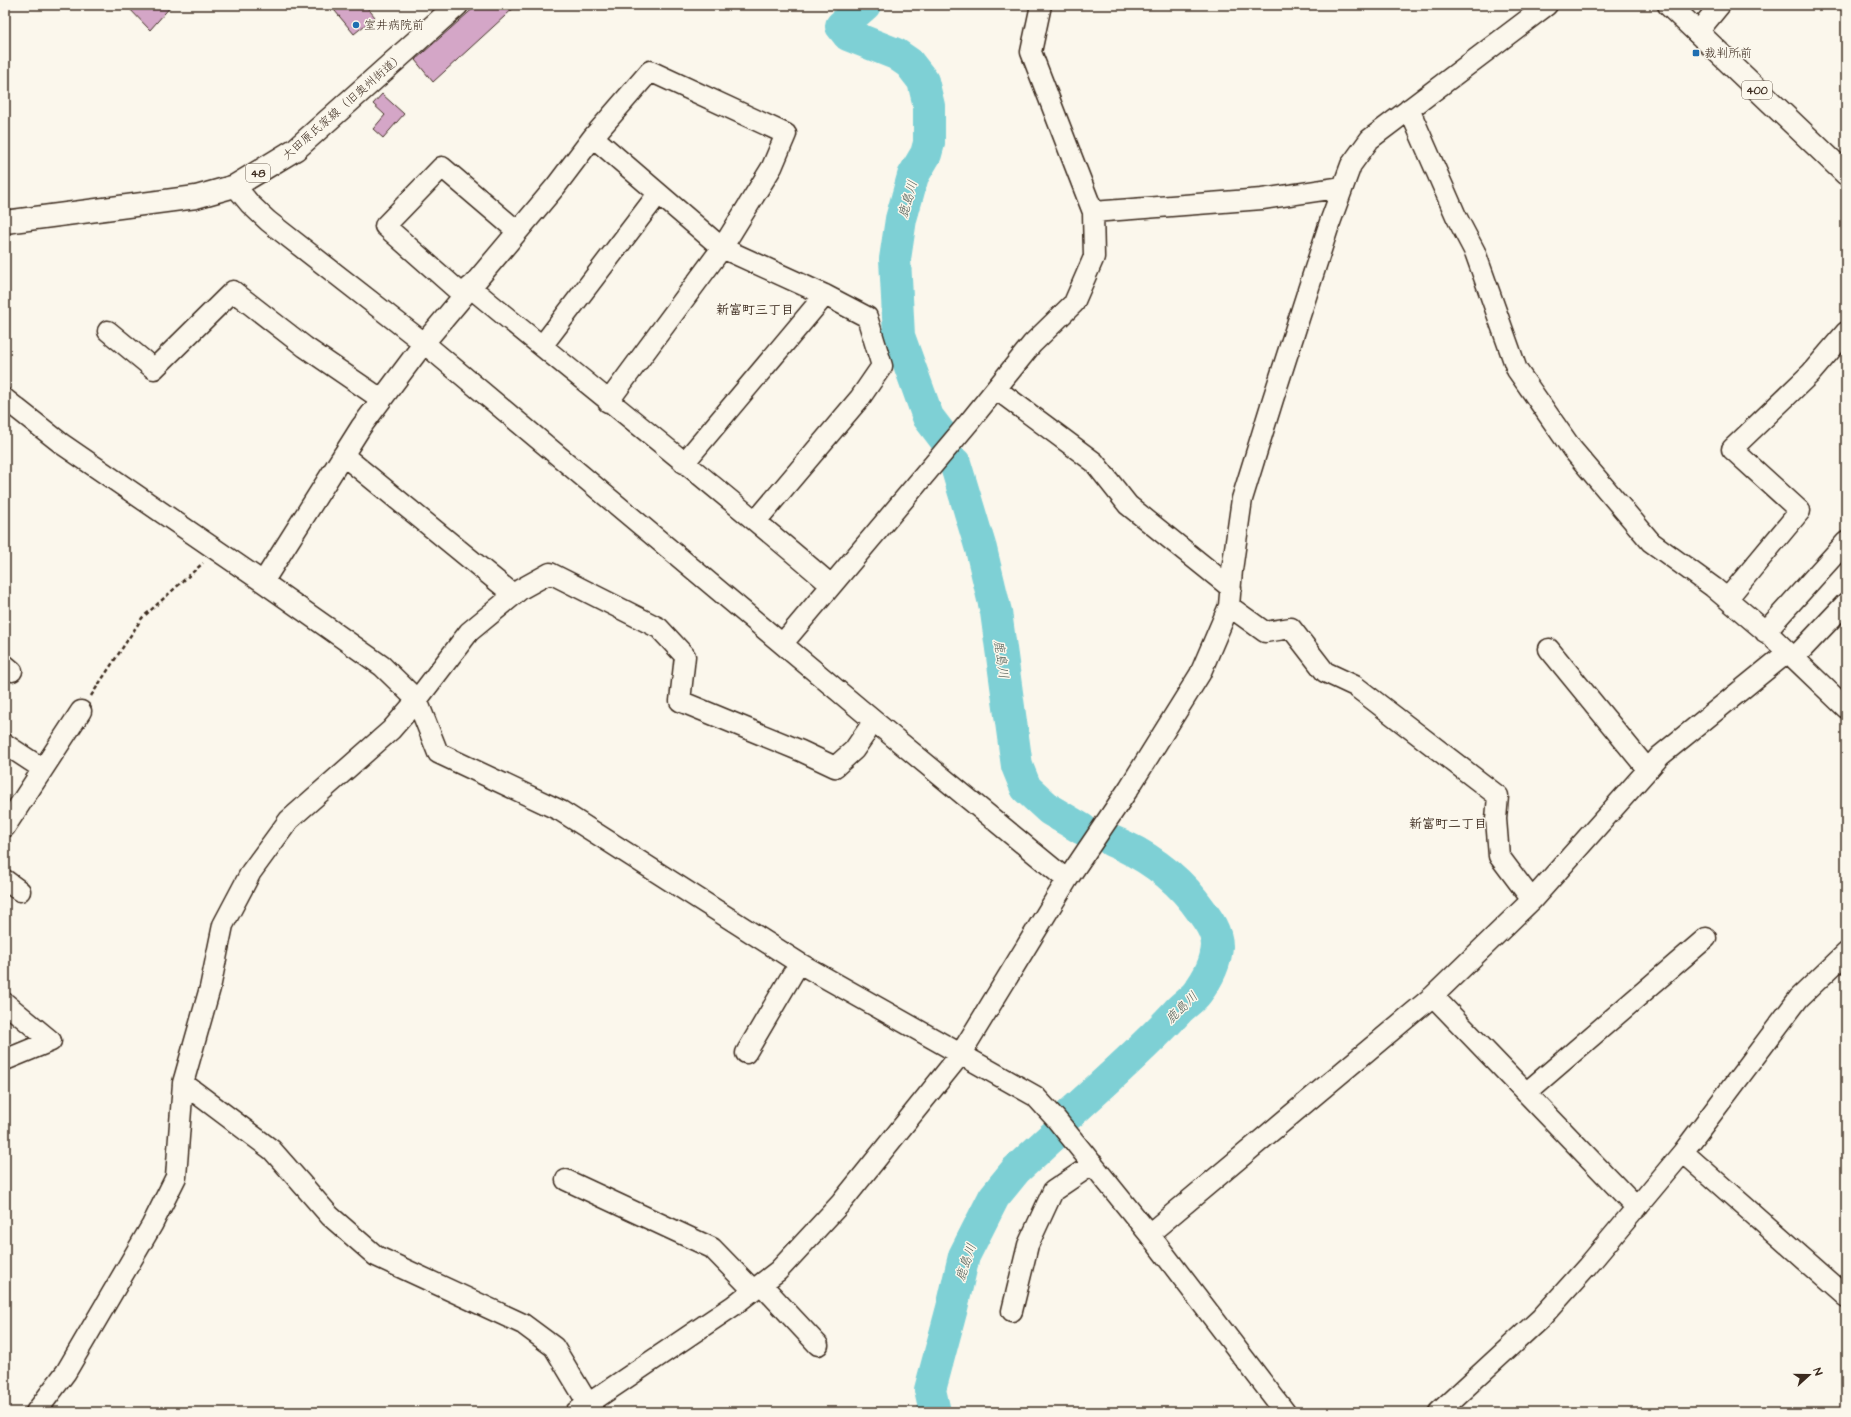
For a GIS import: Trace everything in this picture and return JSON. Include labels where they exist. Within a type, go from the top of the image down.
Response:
[{"type":"main road","name":"大田原氏家線（旧奥州街道）","points":[[5,222],[196,197],[235,186],[296,149],[456,5]]},
{"type":"main road","name":"400","points":[[1670,5],[1697,33],[1846,174]]},
{"type":"street","points":[[783,643],[1032,344],[1074,303],[1094,257],[1093,212],[1031,52],[1041,5]]},
{"type":"street","points":[[183,1083],[272,1150],[330,1216],[376,1256],[524,1324],[554,1347],[585,1410],[733,1306],[778,1271],[841,1203],[960,1055],[1067,880],[1129,788],[1200,674],[1230,597],[1242,499],[1351,165],[1370,139],[1548,5]]},
{"type":"street","points":[[1697,33],[1720,5]]},
{"type":"street","points":[[263,582],[361,427],[424,343],[466,291],[556,186],[593,137],[650,71],[786,134],[772,167],[722,248],[608,402]]},
{"type":"street","points":[[1409,109],[1456,216],[1475,252],[1517,370],[1572,449],[1651,542],[1727,599],[1791,655],[1846,708]]},
{"type":"street","points":[[593,137],[722,248],[867,316],[882,366],[860,398],[756,521]]},
{"type":"street","points":[[517,231],[442,167],[385,226],[466,291],[542,346],[608,402],[756,521],[831,585]]},
{"type":"street","points":[[235,186],[250,204],[268,221],[424,343],[874,721],[1067,880]]},
{"type":"street","points":[[1093,212],[1262,199],[1343,187]]},
{"type":"street","points":[[542,346],[658,194]]},
{"type":"street","points":[[108,331],[154,369],[233,291],[305,347],[382,399]]},
{"type":"street","points":[[684,463],[825,295]]},
{"type":"street","points":[[1727,599],[1800,511],[1732,449],[1811,374],[1846,332]]},
{"type":"street","points":[[996,389],[1094,462],[1128,505],[1230,597],[1265,632],[1291,628],[1325,672],[1355,686],[1498,796],[1496,819],[1499,856],[1532,900]]},
{"type":"street","points":[[5,399],[62,444],[382,666],[417,700],[438,753],[561,811],[799,963],[1035,1096],[1093,1164],[1149,1234],[1285,1412]]},
{"type":"street","points":[[343,455],[514,595]]},
{"type":"street","points":[[1765,632],[1846,542]]},
{"type":"street","points":[[36,1412],[66,1372],[152,1225],[176,1177],[183,1083],[210,988],[224,925],[250,872],[289,820],[391,730],[417,700],[469,632],[521,588],[550,573],[659,628],[685,656],[680,701],[801,751],[835,767],[854,750],[874,721]]},
{"type":"street","points":[[1149,1234],[1433,996],[1532,900],[1660,756],[1791,655],[1846,603]]},
{"type":"street","points":[[1549,649],[1648,770]]},
{"type":"street","points":[[5,826],[81,711]]},
{"type":"street","points":[[5,744],[43,769]]},
{"type":"street","points":[[1526,1093],[1706,938]]},
{"type":"street","points":[[1444,1410],[1541,1318],[1637,1208],[1683,1152],[1799,998],[1844,959]]},
{"type":"street","points":[[746,1053],[799,963]]},
{"type":"street","points":[[1433,996],[1637,1208]]},
{"type":"street","points":[[5,1003],[51,1041],[5,1060]]},
{"type":"street","points":[[1683,1152],[1846,1296]]},
{"type":"street","points":[[1012,1311],[1028,1245],[1053,1191],[1093,1164]]},
{"type":"street","points":[[566,1180],[712,1248],[757,1287],[818,1345]]},
{"type":"path","points":[[81,711],[142,618],[216,550]]},
{"type":"building","points":[[126,5],[172,5],[150,30]]},
{"type":"building","name":"室井病院前","points":[[330,5],[365,5],[375,17],[354,34]]},
{"type":"building","points":[[477,5],[517,5],[433,82],[415,60]]},
{"type":"building","points":[[382,94],[404,114],[383,138],[373,129],[385,115],[373,104]]},
{"type":"waterway","name":"鹿島川","points":[[865,5],[841,26],[848,35],[896,54],[909,63],[923,81],[929,106],[929,143],[926,154],[913,176],[901,219],[895,259],[899,336],[928,417],[947,442]]},
{"type":"waterway","name":"鹿島川","points":[[955,463],[981,549],[996,612],[1017,766],[1026,788],[1050,810],[1082,829]]},
{"type":"waterway","name":"鹿島川","points":[[1070,1114],[1138,1051],[1179,1009],[1195,996],[1204,983],[1215,959],[1217,946],[1215,934],[1209,922],[1186,891],[1177,882],[1146,858],[1112,841]]},
{"type":"waterway","name":"鹿島川","points":[[935,1412],[930,1390],[964,1256],[994,1197],[1016,1170],[1052,1137]]},
{"type":"place","name":"室井病院前","points":[[356,25]]},
{"type":"place","name":"裁判所前","points":[[1696,53]]},
{"type":"district","name":"新富町三丁目","points":[[755,309]]},
{"type":"district","name":"新富町二丁目","points":[[1448,823]]}]
